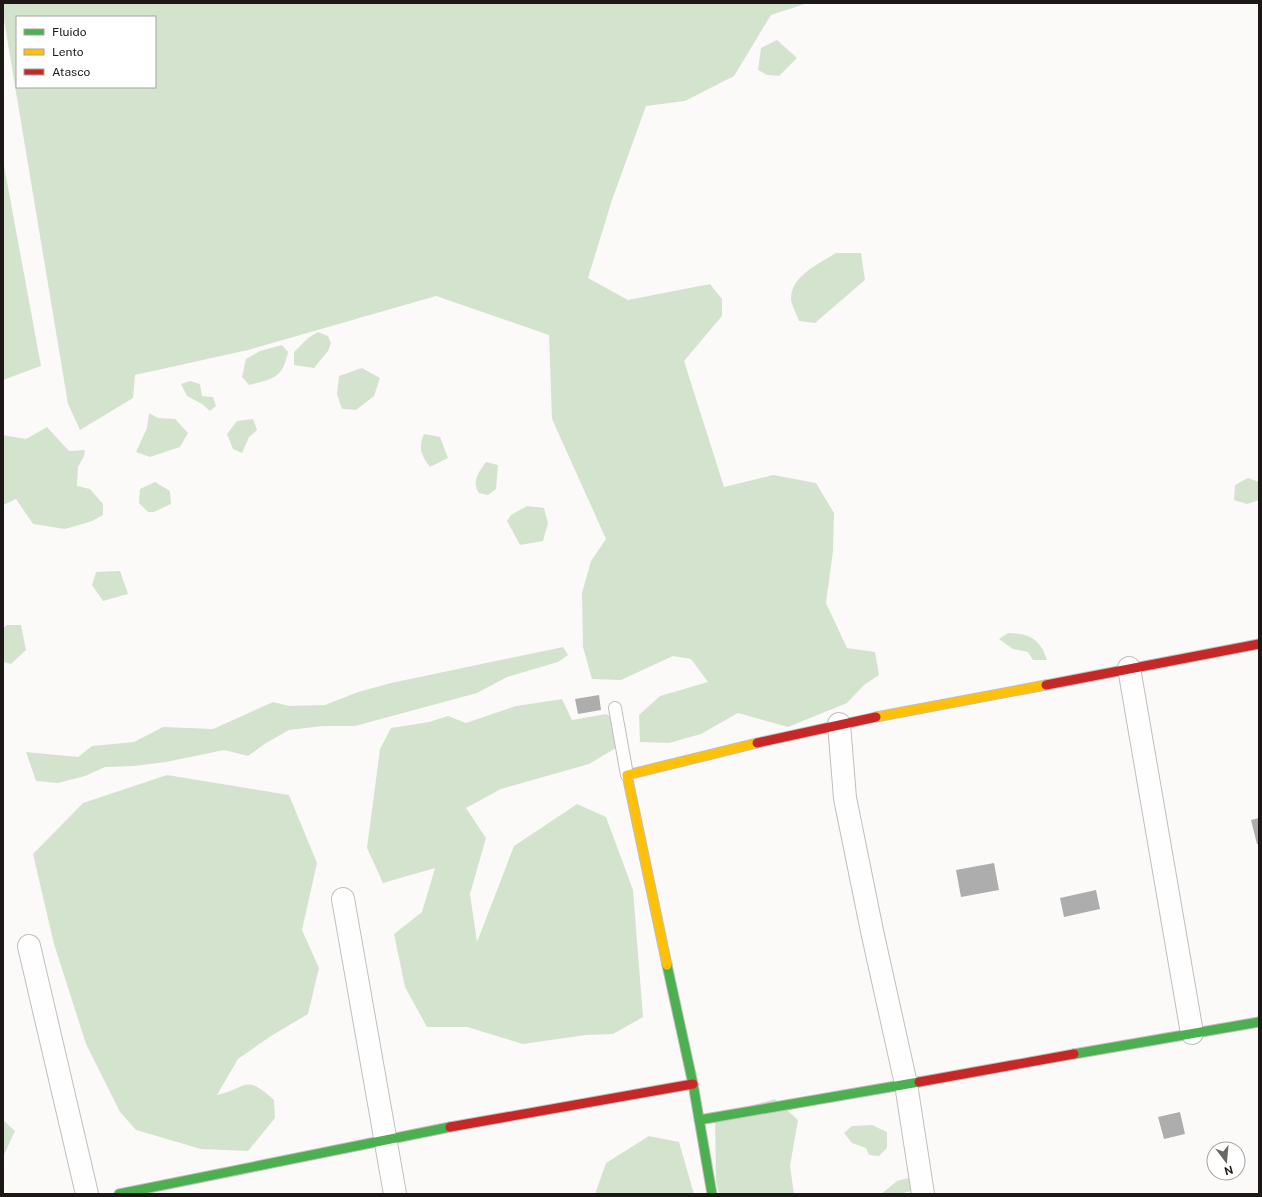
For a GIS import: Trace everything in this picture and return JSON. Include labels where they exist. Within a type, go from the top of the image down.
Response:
[{"type":"street","points":[[712,1194],[692,1084],[627,775],[670,763],[839,724],[1259,644]]},
{"type":"street","points":[[1129,668],[1192,1034]]},
{"type":"street","points":[[839,724],[845,798],[872,931],[906,1084],[923,1194]]},
{"type":"street","points":[[344,899],[396,1194]]},
{"type":"street","points":[[29,946],[87,1194]]},
{"type":"street","points":[[698,1120],[1259,1022]]},
{"type":"street","points":[[119,1194],[386,1139],[692,1084]]},
{"type":"lane","points":[[615,708],[627,775]]},
{"type":"green space","points":[[3,3],[808,3],[771,15],[734,76],[685,101],[646,106],[612,200],[588,278],[628,300],[710,284],[722,299],[722,316],[684,361],[724,487],[773,475],[816,483],[834,513],[833,551],[826,603],[847,648],[875,652],[879,675],[864,685],[847,703],[788,727],[738,713],[701,734],[669,743],[640,742],[639,715],[660,696],[708,682],[691,659],[673,656],[621,680],[592,679],[583,647],[582,593],[591,561],[606,539],[552,419],[549,335],[436,296],[248,350],[135,375],[133,398],[80,430],[68,404],[3,14]]},
{"type":"green space","points":[[777,40],[797,58],[779,76],[767,75],[758,70],[761,48]]},
{"type":"green space","points":[[3,160],[41,366],[3,380]]},
{"type":"green space","points":[[836,253],[861,253],[865,280],[815,323],[799,321],[791,300],[795,284],[800,277],[814,266]]},
{"type":"green space","points":[[318,332],[328,336],[331,343],[328,351],[314,368],[294,365],[294,352],[308,338]]},
{"type":"green space","points":[[282,345],[288,352],[286,361],[280,372],[271,379],[249,385],[242,377],[246,359],[260,351]]},
{"type":"green space","points":[[362,368],[380,378],[374,396],[356,410],[342,409],[337,394],[339,376]]},
{"type":"green space","points":[[190,381],[200,384],[202,396],[213,397],[216,406],[210,411],[202,404],[187,396],[181,384]]},
{"type":"green space","points":[[149,413],[158,418],[175,419],[188,433],[180,447],[150,457],[136,452],[147,428]]},
{"type":"green space","points":[[253,419],[257,430],[249,437],[242,453],[233,449],[227,434],[237,421]]},
{"type":"green space","points":[[47,427],[69,451],[85,450],[84,456],[78,467],[77,486],[90,489],[103,504],[103,515],[92,521],[65,529],[33,524],[16,499],[3,505],[3,435],[26,439]]},
{"type":"green space","points":[[424,434],[440,437],[448,458],[430,467],[424,459],[421,451],[421,443]]},
{"type":"green space","points":[[486,462],[498,465],[496,489],[488,495],[479,493],[476,484],[477,477]]},
{"type":"green space","points":[[1248,478],[1259,482],[1259,500],[1247,504],[1234,500],[1235,485]]},
{"type":"green space","points":[[155,482],[170,491],[171,504],[154,512],[148,512],[139,503],[140,489]]},
{"type":"green space","points":[[527,506],[544,508],[548,523],[543,541],[520,545],[507,521],[511,515]]},
{"type":"green space","points":[[120,571],[128,594],[103,601],[92,585],[96,572]]},
{"type":"green space","points":[[7,625],[21,625],[26,650],[11,664],[3,662],[3,628]]},
{"type":"green space","points":[[1008,633],[1028,636],[1033,639],[1041,647],[1047,660],[1033,660],[1028,652],[1013,649],[999,639]]},
{"type":"green space","points":[[563,647],[568,655],[558,662],[507,677],[477,693],[355,726],[323,726],[289,730],[266,743],[248,756],[224,750],[166,762],[134,766],[105,767],[85,776],[58,783],[36,781],[26,752],[78,757],[92,746],[134,742],[163,727],[213,729],[273,702],[289,706],[325,705],[358,692],[391,683]]},
{"type":"green space","points":[[562,699],[572,720],[606,714],[616,720],[616,748],[589,764],[501,789],[466,808],[486,838],[470,894],[477,942],[514,846],[577,804],[606,817],[633,890],[643,1017],[613,1034],[586,1035],[523,1044],[467,1027],[427,1027],[405,987],[394,934],[422,912],[435,868],[383,883],[367,848],[380,749],[391,728],[429,722],[448,716],[466,723],[516,706]]},
{"type":"green space","points":[[167,775],[289,795],[317,863],[302,930],[319,968],[308,1014],[271,1036],[238,1059],[217,1095],[241,1086],[251,1085],[257,1087],[274,1100],[275,1118],[248,1151],[201,1149],[136,1130],[120,1112],[86,1044],[54,944],[33,854],[83,803]]},
{"type":"green space","points":[[775,1099],[798,1120],[790,1166],[794,1194],[719,1194],[716,1181],[715,1116]]},
{"type":"green space","points":[[3,1120],[15,1131],[3,1157]]},
{"type":"green space","points":[[872,1125],[887,1132],[887,1148],[879,1156],[869,1155],[866,1148],[852,1143],[844,1133],[852,1126]]},
{"type":"green space","points":[[649,1136],[679,1142],[694,1194],[595,1194],[606,1163]]},
{"type":"green space","points":[[912,1177],[912,1191],[898,1194],[881,1194],[897,1181]]},
{"type":"building","points":[[599,695],[601,710],[578,714],[575,699]]},
{"type":"building","points":[[1259,818],[1259,844],[1257,844],[1251,820]]},
{"type":"building","points":[[994,863],[999,890],[961,897],[956,870]]},
{"type":"building","points":[[1096,890],[1100,909],[1064,917],[1060,898]]},
{"type":"building","points":[[1180,1112],[1185,1134],[1164,1139],[1158,1117]]},
{"type":"traffic: fast","points":[[667,965],[693,1084],[712,1194]]},
{"type":"traffic: fast","points":[[1074,1054],[1259,1022]]},
{"type":"traffic: fast","points":[[699,1120],[919,1082]]},
{"type":"traffic: fast","points":[[119,1194],[450,1127]]},
{"type":"traffic: slow","points":[[876,717],[1046,685]]},
{"type":"traffic: slow","points":[[667,965],[627,775],[757,743]]},
{"type":"traffic: jam","points":[[1046,685],[1259,644]]},
{"type":"traffic: jam","points":[[757,743],[876,717]]},
{"type":"traffic: jam","points":[[919,1082],[1074,1054]]},
{"type":"traffic: jam","points":[[450,1127],[693,1084]]}]
